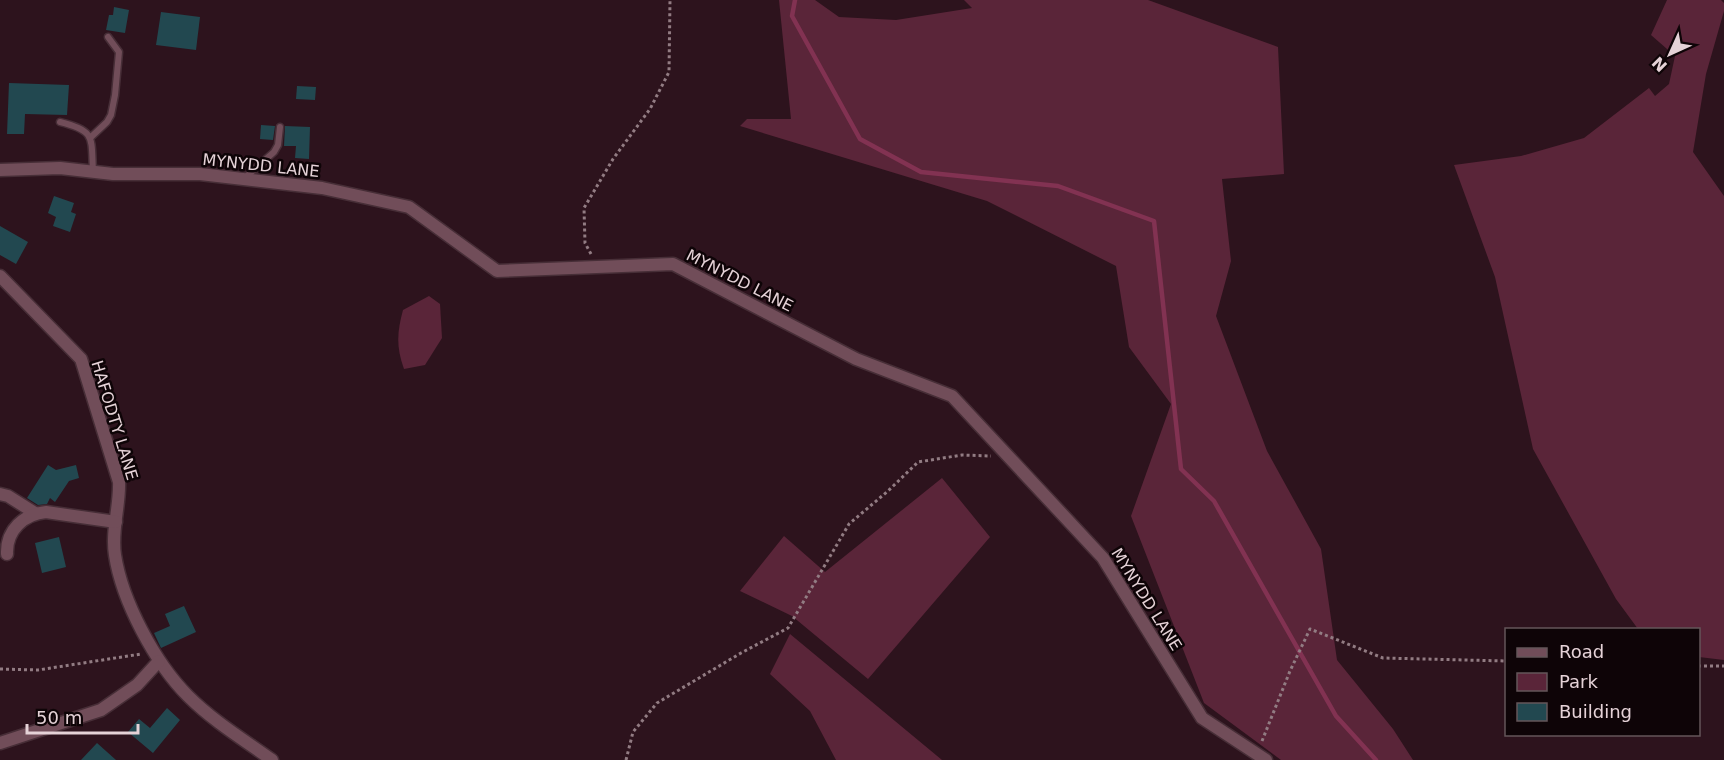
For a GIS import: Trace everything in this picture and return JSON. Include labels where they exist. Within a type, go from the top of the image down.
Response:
[{"type":"street","name":"MYNYDD LANE","points":[[0,170],[60,168],[113,174],[200,174],[322,188],[409,207],[497,272],[673,264],[856,359],[952,396],[1103,558],[1202,718],[1261,757]]},
{"type":"street","name":"HAFODTY LANE","points":[[0,276],[81,359],[119,482],[120,499],[116,522],[115,553],[118,570],[130,604],[156,656],[188,696],[218,722],[272,760]]},
{"type":"street","points":[[0,494],[8,496],[35,513]]},
{"type":"street","points":[[7,554],[9,539],[20,522],[35,513],[46,512],[116,522]]},
{"type":"street","points":[[0,743],[101,710],[137,685],[156,656]]},
{"type":"lane","points":[[90,138],[107,122],[115,95],[119,52],[108,37]]},
{"type":"lane","points":[[60,122],[82,127],[90,138],[93,172]]},
{"type":"lane","points":[[243,179],[274,152],[278,145],[280,127]]},
{"type":"path","points":[[599,267],[585,243],[584,208],[613,159],[650,109],[669,72],[670,0]]},
{"type":"path","points":[[626,760],[633,732],[657,703],[788,628],[849,524],[918,462],[962,454],[1008,457]]},
{"type":"path","points":[[1261,757],[1290,670],[1310,628],[1383,658],[1505,661]]},
{"type":"path","points":[[0,669],[38,670],[156,656]]},
{"type":"path","points":[[1700,666],[1724,666]]},
{"type":"green space","points":[[779,0],[815,0],[839,17],[896,20],[972,8],[964,0],[1148,0],[1278,47],[1284,174],[1222,179],[1231,261],[1216,316],[1267,451],[1321,549],[1337,660],[1393,729],[1413,760],[1281,760],[1204,703],[1131,516],[1171,404],[1129,347],[1116,266],[987,201],[740,126],[747,119],[791,119]]},
{"type":"green space","points":[[1667,0],[1721,0],[1724,3],[1724,11],[1706,74],[1693,152],[1724,196],[1724,660],[1700,657],[1700,628],[1637,628],[1616,599],[1533,449],[1495,277],[1454,165],[1521,156],[1584,138],[1649,88],[1655,96],[1669,84],[1675,56],[1651,35]]},
{"type":"green space","points":[[429,296],[440,304],[442,338],[425,365],[404,369],[398,340],[403,310]]},
{"type":"green space","points":[[942,478],[990,537],[868,679],[792,616],[740,591],[784,536],[825,572]]},
{"type":"green space","points":[[790,634],[942,760],[836,760],[810,711],[770,674]]},
{"type":"building","points":[[114,7],[129,10],[125,33],[106,30],[109,15],[113,15]]},
{"type":"building","points":[[161,12],[200,17],[196,50],[156,45]]},
{"type":"building","points":[[9,83],[69,85],[67,115],[25,114],[24,134],[7,134]]},
{"type":"building","points":[[297,86],[316,87],[315,100],[296,99]]},
{"type":"building","points":[[261,125],[275,126],[273,140],[260,139]]},
{"type":"building","points":[[285,126],[310,127],[309,159],[295,158],[296,146],[284,146]]},
{"type":"building","points":[[54,196],[74,203],[71,212],[76,214],[70,232],[53,226],[56,217],[48,213]]},
{"type":"building","points":[[0,226],[28,242],[16,264],[0,255]]},
{"type":"building","points":[[48,465],[56,470],[76,465],[79,478],[69,481],[55,502],[50,498],[47,504],[38,505],[27,498]]},
{"type":"building","points":[[59,537],[66,567],[42,573],[35,543]]},
{"type":"building","points":[[184,606],[196,632],[161,648],[154,633],[170,626],[165,614]]},
{"type":"building","points":[[167,708],[180,720],[153,753],[128,732],[139,719],[150,728]]},
{"type":"building","points":[[97,743],[116,760],[81,760]]},
{"type":"waterway","points":[[795,0],[792,16],[860,139],[921,172],[1058,186],[1154,221],[1181,469],[1214,501],[1336,716],[1376,760]]}]
